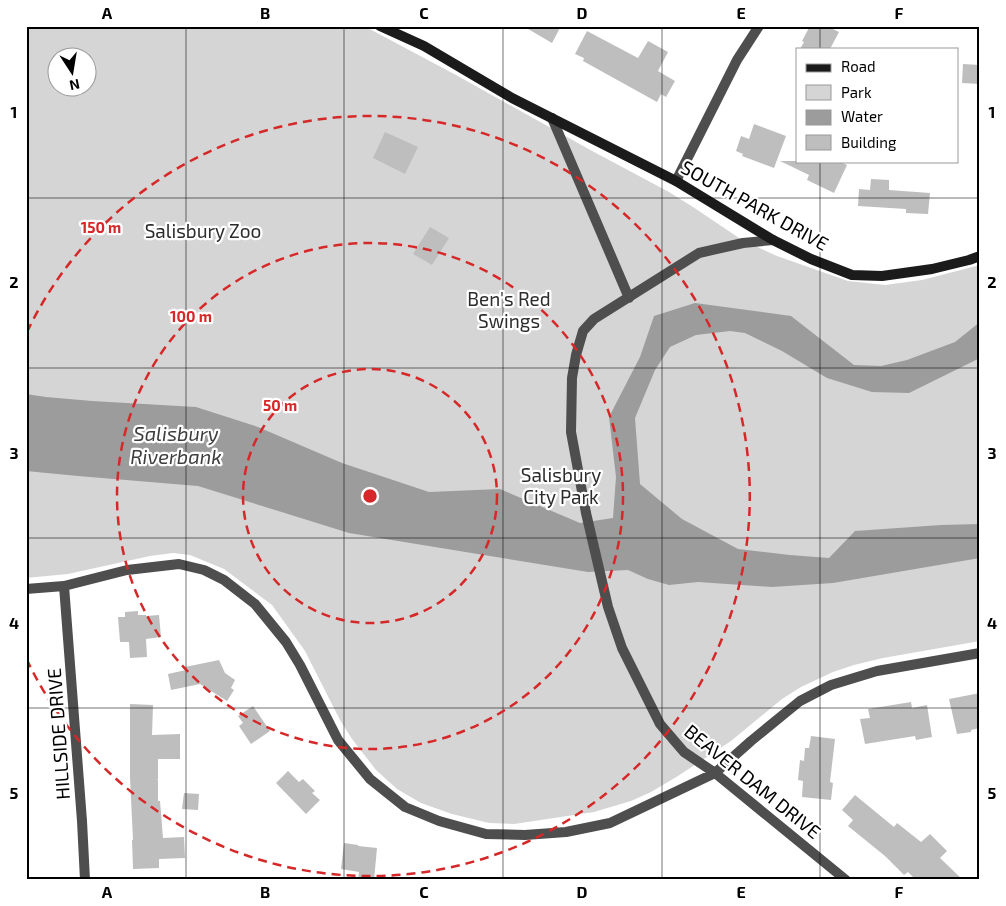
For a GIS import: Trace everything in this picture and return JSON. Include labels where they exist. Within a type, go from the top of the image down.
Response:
[{"type":"street","name":"SOUTH PARK DRIVE","points":[[380,26],[424,46],[512,98],[676,182],[773,240],[811,259],[852,275],[882,276],[912,272],[932,269],[980,256]]},
{"type":"street","points":[[676,182],[737,60],[759,26]]},
{"type":"street","points":[[552,118],[629,298]]},
{"type":"street","name":"BEAVER DAM DRIVE","points":[[773,240],[743,243],[699,253],[594,319],[582,331],[576,355],[572,378],[571,432],[586,512],[608,607],[622,648],[660,724],[684,752],[715,773],[846,880]]},
{"type":"street","points":[[26,589],[64,586],[127,570],[179,564],[204,570],[224,580],[255,604],[286,642],[300,665],[338,740],[370,779],[405,806],[439,821],[486,834],[524,835],[566,832],[610,823],[715,773],[800,701],[832,685],[878,671],[980,653]]},
{"type":"street","name":"HILLSIDE DRIVE","points":[[64,586],[85,880]]},
{"type":"green space","name":"Salisbury City Park","points":[[26,26],[364,26],[669,192],[742,240],[777,256],[848,281],[885,285],[922,280],[980,265],[980,641],[883,658],[833,672],[801,687],[782,699],[731,741],[678,776],[631,801],[594,812],[514,824],[489,823],[452,814],[421,803],[397,789],[376,770],[352,739],[340,720],[305,651],[272,605],[224,569],[190,555],[173,553],[150,556],[68,574],[26,578]]},
{"type":"water","name":"Salisbury Riverbank","points":[[695,303],[791,316],[854,365],[881,366],[907,360],[955,342],[980,322],[980,358],[909,393],[872,392],[827,378],[782,351],[745,333],[730,331],[696,335],[670,347],[655,370],[635,418],[640,484],[682,519],[738,549],[829,558],[855,531],[980,524],[980,558],[833,583],[772,587],[698,582],[669,585],[648,579],[628,570],[588,572],[349,533],[198,486],[26,471],[26,394],[92,401],[196,407],[258,427],[342,463],[429,492],[500,489],[580,523],[613,518],[616,477],[609,417],[640,357],[654,316]]},
{"type":"building","points":[[523,26],[561,26],[552,43]]},
{"type":"building","points":[[810,26],[827,26],[839,32],[831,48],[801,48],[804,42],[802,41]]},
{"type":"building","points":[[587,31],[638,58],[648,41],[668,52],[658,71],[675,81],[666,97],[661,94],[657,102],[583,61],[584,58],[575,54]]},
{"type":"building","points":[[963,64],[980,65],[980,84],[962,83]]},
{"type":"building","points":[[754,124],[786,136],[774,168],[742,156],[743,154],[736,151],[741,136],[749,139]]},
{"type":"building","points":[[385,132],[418,147],[405,174],[373,158]]},
{"type":"building","points":[[780,161],[841,162],[847,165],[834,193],[807,180],[809,175]]},
{"type":"building","points":[[871,179],[889,180],[889,190],[930,193],[928,214],[906,213],[906,209],[858,206],[859,189],[870,190]]},
{"type":"building","points":[[430,227],[449,238],[432,265],[413,254]]},
{"type":"building","points":[[138,611],[138,615],[159,615],[161,637],[146,639],[147,657],[130,658],[129,642],[120,642],[118,617],[125,617],[125,612]]},
{"type":"building","points":[[219,660],[225,673],[235,680],[231,688],[234,690],[227,701],[200,684],[171,690],[168,674],[186,670],[185,667]]},
{"type":"building","points":[[980,693],[980,728],[971,730],[971,732],[957,734],[949,699]]},
{"type":"building","points":[[911,702],[912,708],[927,705],[932,737],[916,740],[915,736],[865,744],[860,719],[870,718],[868,709]]},
{"type":"building","points":[[130,704],[153,705],[152,735],[180,734],[180,759],[158,759],[157,780],[163,838],[184,837],[185,858],[159,859],[159,868],[133,869]]},
{"type":"building","points":[[253,706],[270,731],[251,744],[239,726],[243,723],[238,716]]},
{"type":"building","points":[[811,736],[835,739],[830,782],[833,783],[831,800],[802,797],[803,781],[798,780],[800,760],[804,761],[805,748],[809,748]]},
{"type":"building","points":[[288,771],[299,782],[303,779],[315,791],[312,793],[320,800],[306,814],[276,783]]},
{"type":"building","points":[[184,793],[199,794],[198,810],[182,809]]},
{"type":"building","points":[[855,795],[894,827],[897,823],[921,842],[930,834],[947,851],[940,858],[963,880],[916,880],[908,872],[904,875],[885,856],[848,826],[853,820],[842,810]]},
{"type":"building","points":[[344,843],[377,848],[374,880],[358,880],[359,872],[341,869]]},
{"type":"park label","name":"Salisbury Zoo","points":[[203,230]]},
{"type":"park label","name":"Ben's Red Swings","points":[[509,309]]}]
